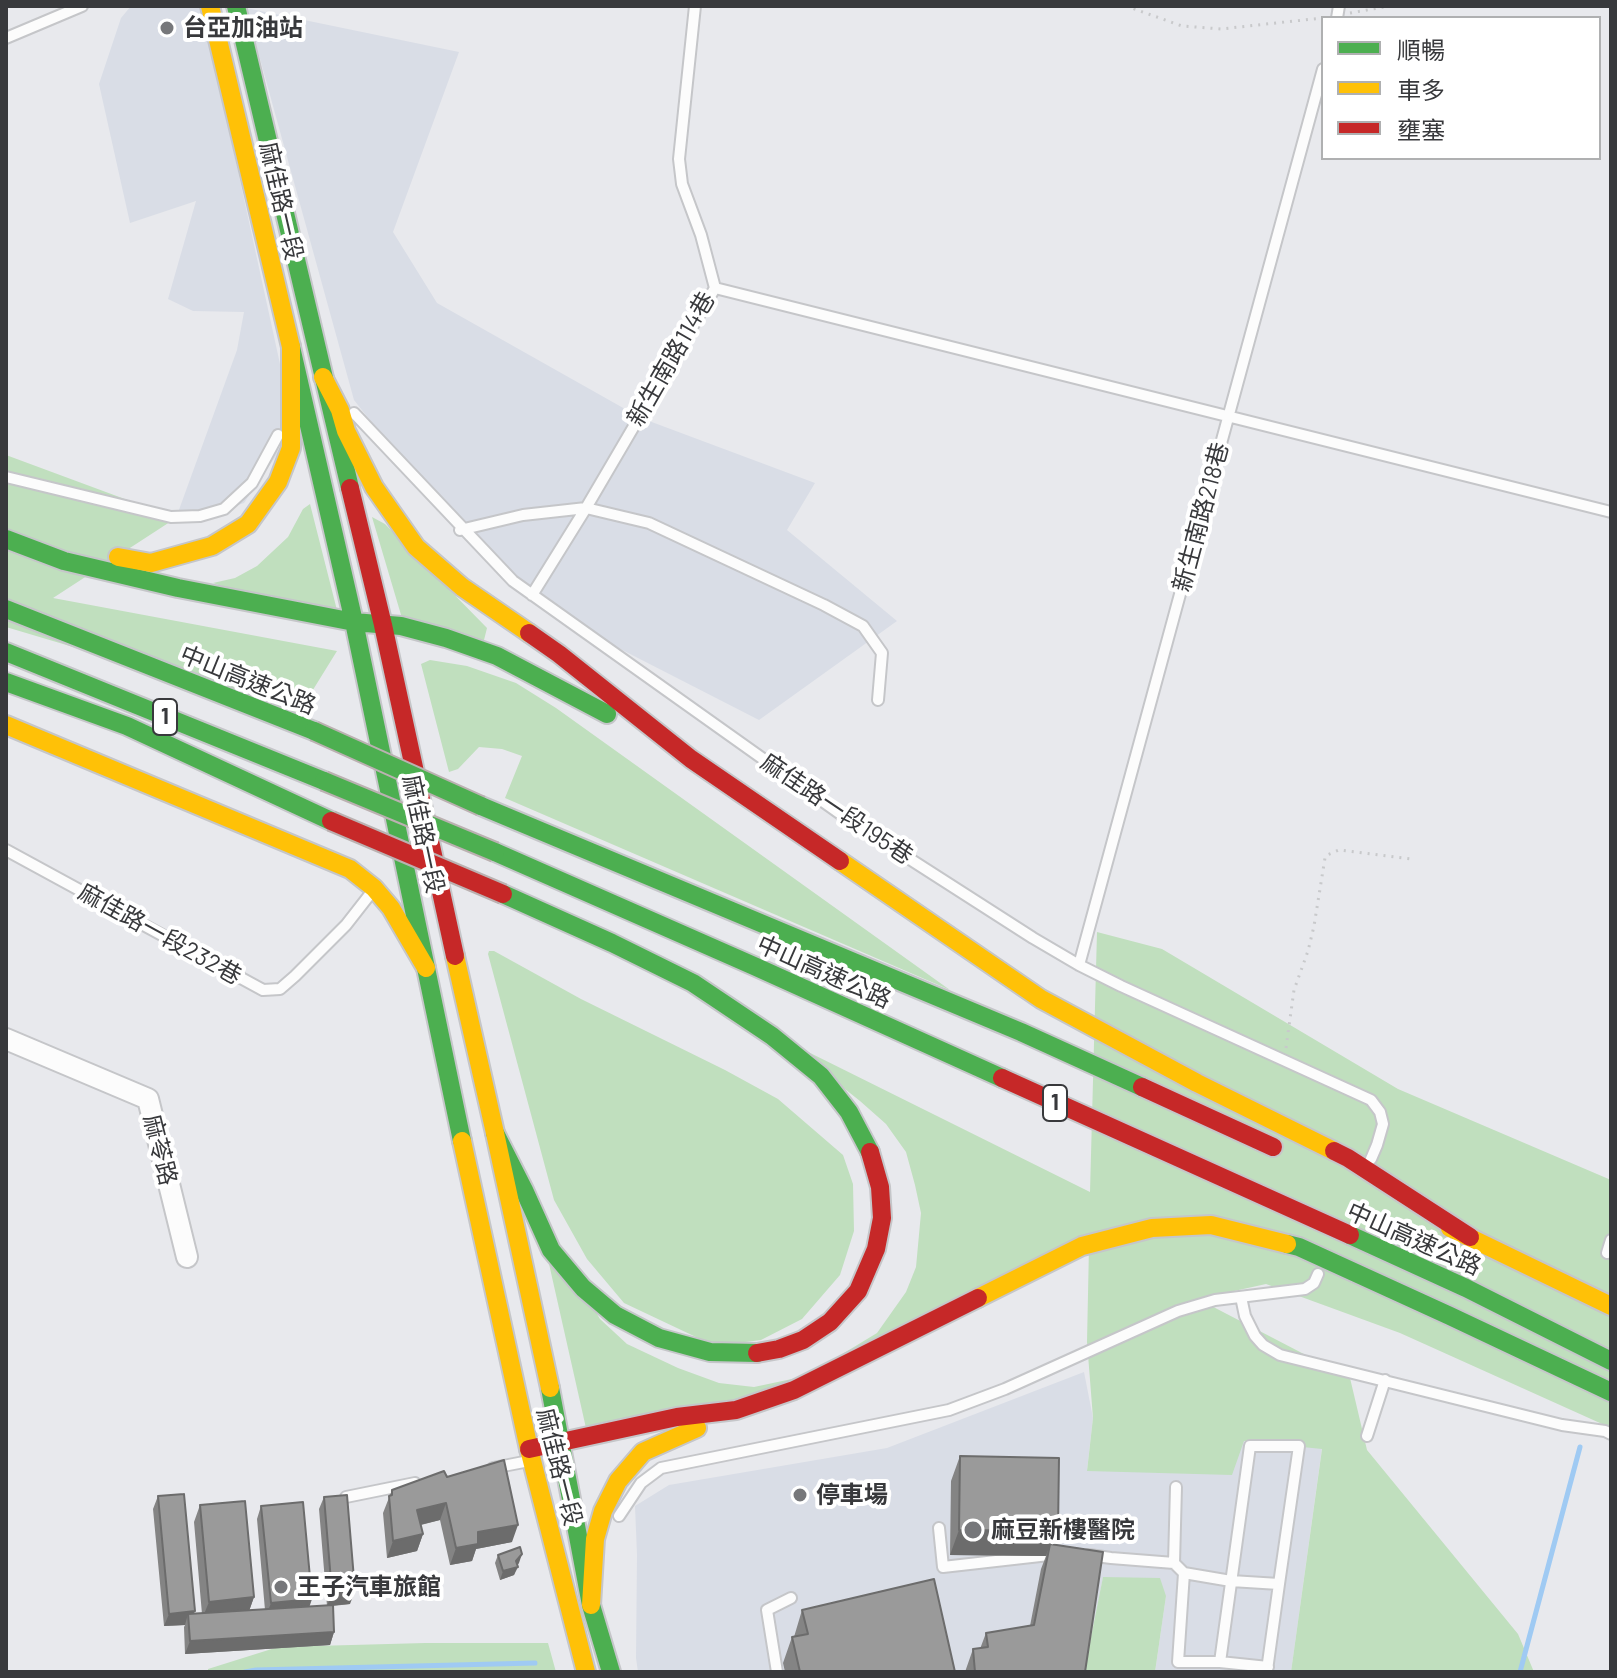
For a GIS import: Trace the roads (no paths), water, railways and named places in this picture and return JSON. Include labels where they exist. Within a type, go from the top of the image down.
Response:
[{"type":"main road","name":"麻佳路一段","points":[[210,6],[354,622],[530,1454],[586,1672]]},
{"type":"main road","name":"麻佳路一段","points":[[236,6],[383,625],[561,1441],[591,1605],[611,1672]]},
{"type":"main road","points":[[6,538],[151,563],[212,546],[248,524],[278,482],[291,448],[291,346]]},
{"type":"main road","points":[[323,377],[374,487],[416,547],[462,587],[559,654],[691,759],[1041,999],[1197,1083],[1348,1158],[1470,1237]]},
{"type":"main road","points":[[6,538],[64,561],[178,588],[354,622],[401,626],[446,638],[497,656],[536,675],[691,759]]},
{"type":"main road","name":"中山高速公路","points":[[6,609],[314,731],[481,806],[1021,1032],[1296,1158]]},
{"type":"main road","name":"中山高速公路","points":[[6,652],[495,852],[754,966],[1466,1288],[1611,1361]]},
{"type":"main road","points":[[6,682],[127,726],[331,821],[612,943],[693,983],[772,1036],[821,1076],[849,1112],[868,1146],[880,1187],[882,1218],[876,1249],[858,1291],[830,1322],[803,1340],[779,1349],[750,1354],[710,1352],[659,1338],[615,1315],[583,1288],[551,1250],[495,1133]]},
{"type":"main road","points":[[6,725],[350,869],[374,888],[391,908],[426,968]]},
{"type":"main road","name":"中山高速公路","points":[[1354,1184],[1611,1306]]},
{"type":"main road","points":[[591,1605],[598,1525],[618,1481],[643,1452],[736,1410],[794,1390],[1082,1246],[1152,1228],[1211,1225],[1299,1247],[1611,1392]]},
{"type":"main road","points":[[530,1454],[561,1441],[677,1417],[736,1410]]},
{"type":"street","name":"麻苓路","points":[[6,1039],[148,1099],[187,1257]]},
{"type":"lane","points":[[6,38],[82,6]]},
{"type":"lane","name":"新生南路114巷","points":[[532,595],[715,288],[701,235],[682,184],[679,159],[695,6]]},
{"type":"lane","name":"新生南路218巷","points":[[1079,965],[1321,76]]},
{"type":"lane","points":[[715,288],[1611,512]]},
{"type":"lane","points":[[6,477],[171,517],[200,516],[224,509],[252,483],[278,436],[291,346]]},
{"type":"lane","name":"麻佳路一段195巷","points":[[323,377],[513,581],[849,820],[1033,938],[1121,986],[1371,1100],[1380,1112],[1383,1124],[1371,1159]]},
{"type":"lane","points":[[459,531],[523,515],[586,508],[649,523],[863,626],[882,653],[878,700]]},
{"type":"lane","name":"麻佳路一段232巷","points":[[6,850],[263,990],[280,989],[295,976],[346,925],[374,888]]},
{"type":"lane","points":[[1607,1253],[1611,1240]]},
{"type":"lane","points":[[612,1529],[641,1483],[661,1468],[949,1410],[1005,1389],[1178,1311],[1215,1300],[1305,1289],[1314,1283],[1318,1274]]},
{"type":"lane","points":[[1241,1297],[1249,1327],[1255,1336],[1271,1351],[1289,1358],[1562,1425],[1611,1434]]},
{"type":"lane","points":[[1367,1436],[1385,1380]]},
{"type":"lane","points":[[1184,1573],[1178,1662],[1220,1662],[1267,1669],[1299,1446],[1250,1446],[1220,1662]]},
{"type":"lane","points":[[485,1469],[530,1454]]},
{"type":"lane","points":[[346,1497],[424,1482]]},
{"type":"lane","points":[[1174,1563],[1176,1487]]},
{"type":"lane","points":[[939,1528],[943,1567],[1059,1554]]},
{"type":"lane","points":[[591,1605],[604,1543]]},
{"type":"lane","points":[[1073,1552],[1174,1563],[1184,1573],[1231,1581],[1279,1584]]},
{"type":"lane","points":[[777,1672],[767,1610],[791,1598]]},
{"type":"waterway","points":[[1520,1672],[1580,1447]]},
{"type":"waterway","points":[[245,1672],[535,1663]]},
{"type":"place","name":"台亞加油站","points":[[167,28]]},
{"type":"place","name":"停車場","points":[[800,1495]]},
{"type":"place","name":"麻豆新樓醫院","points":[[973,1530]]},
{"type":"place","name":"王子汽車旅館","points":[[281,1587]]}]
